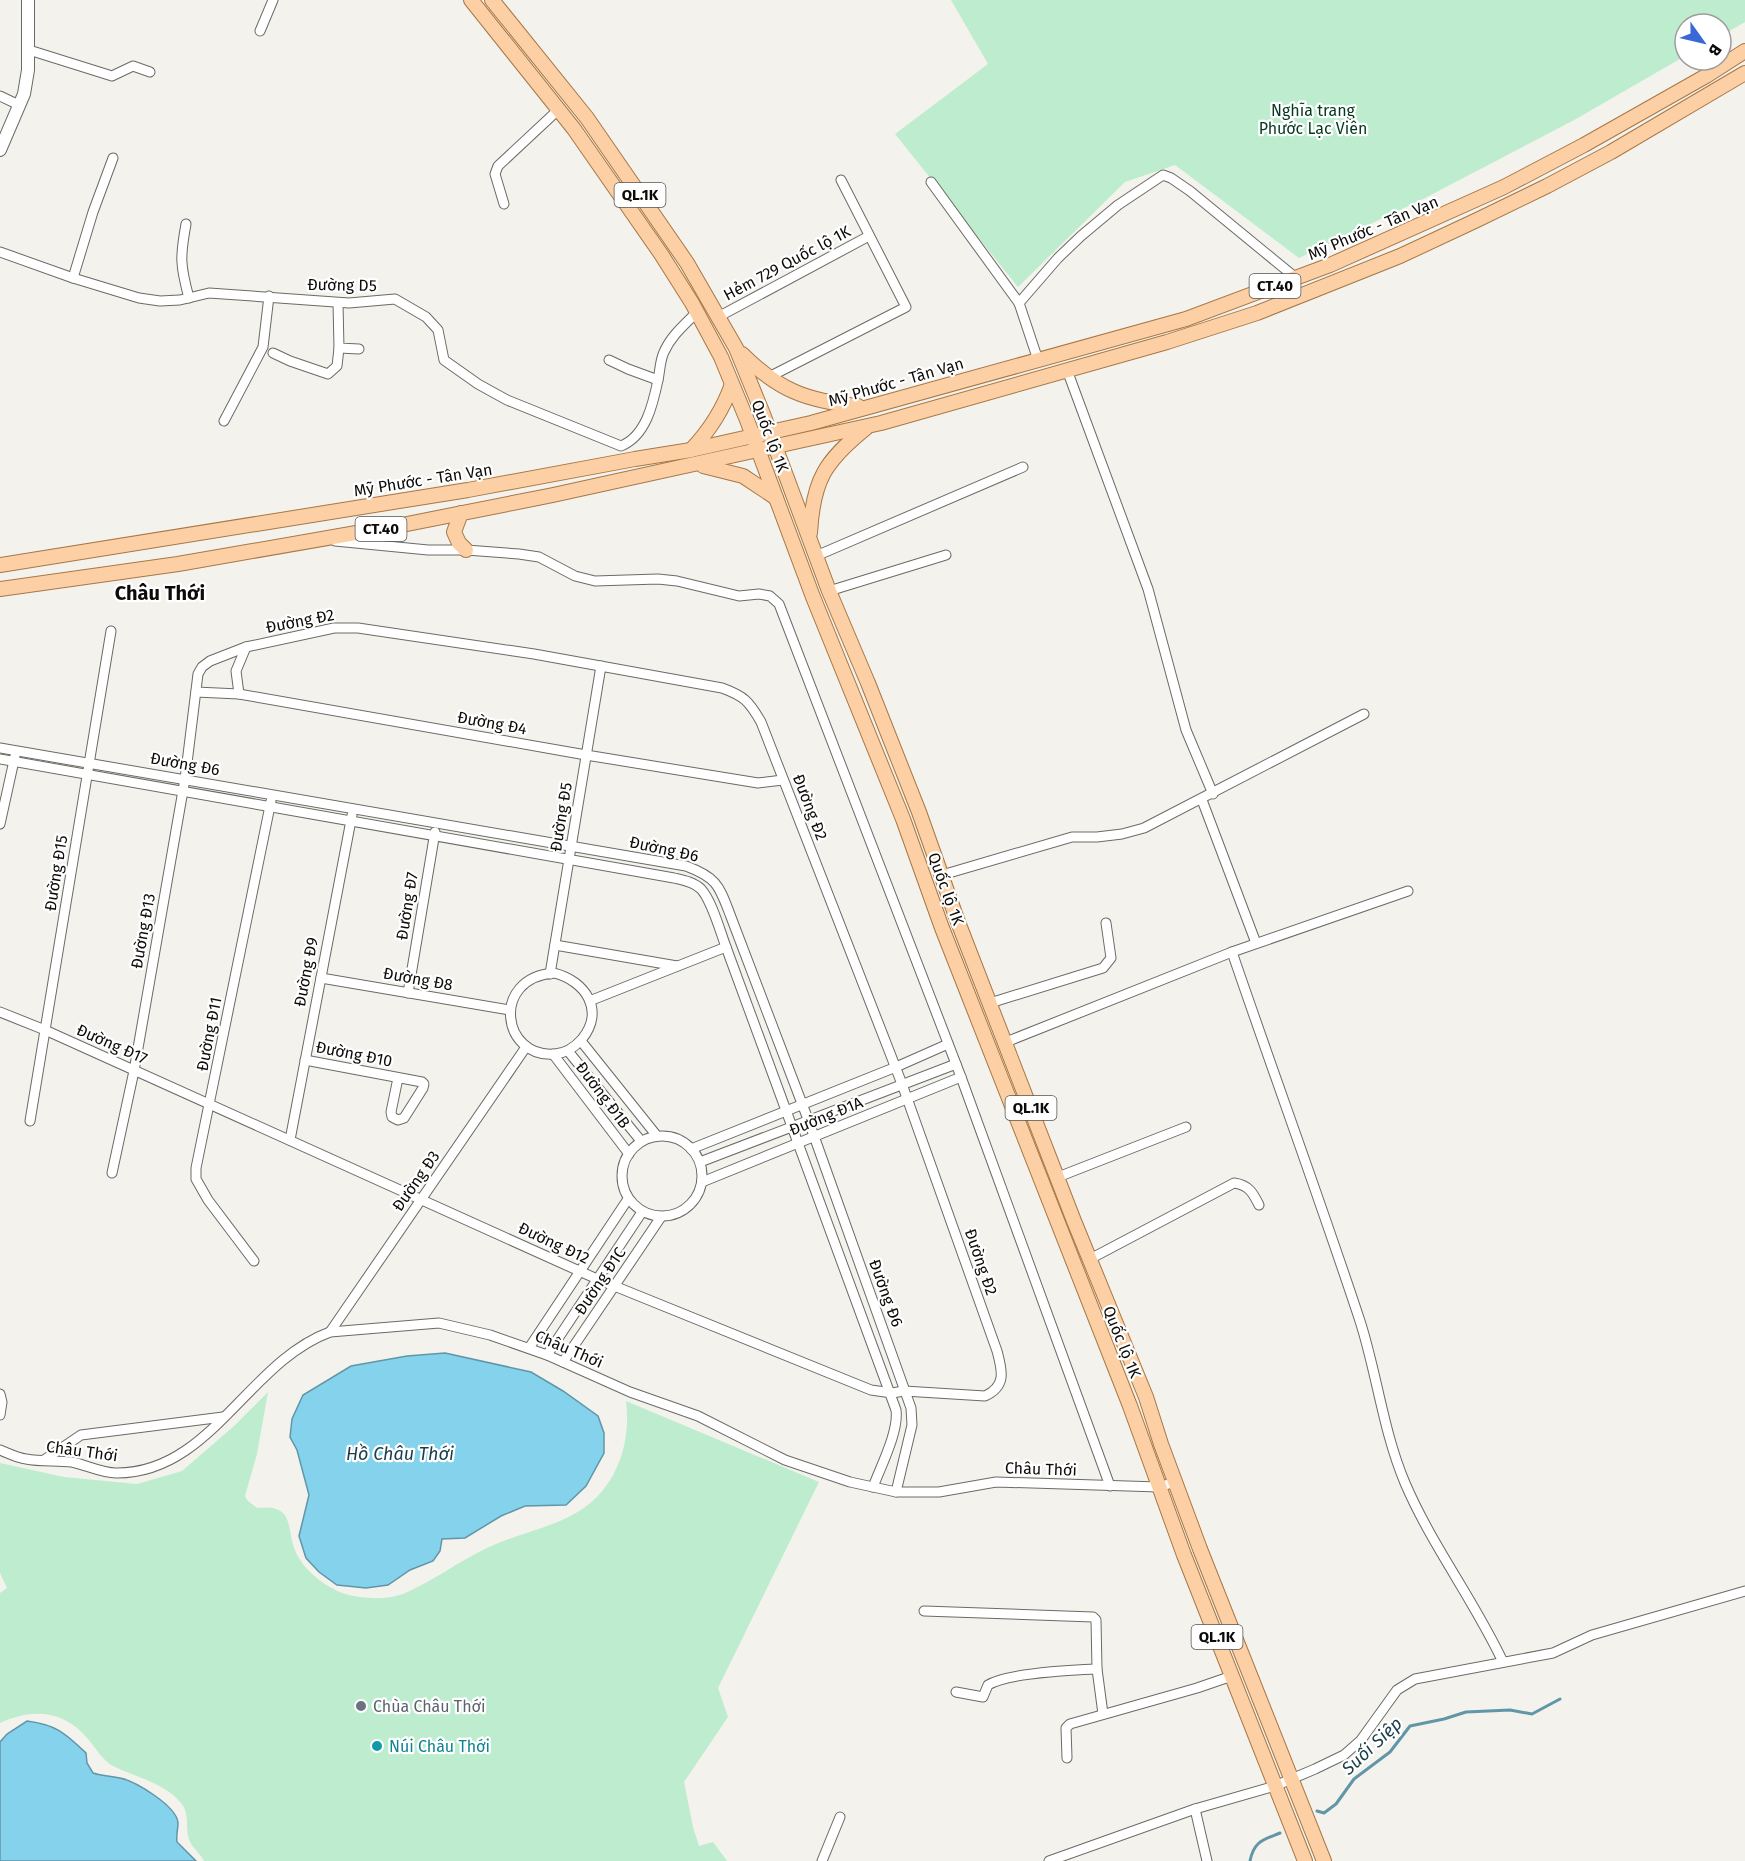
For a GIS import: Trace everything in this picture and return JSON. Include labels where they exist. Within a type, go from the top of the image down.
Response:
[{"type":"main road","name":"Quốc lộ 1K","points":[[471,0],[574,129],[661,254],[697,312],[721,357],[759,451],[813,597],[903,819],[942,928],[1130,1406],[1159,1487],[1305,1861]]},
{"type":"main road","name":"Quốc lộ 1K","points":[[492,0],[587,118],[675,246],[736,348],[829,591],[868,682],[1090,1259],[1146,1397],[1175,1482],[1324,1861]]},
{"type":"main road","name":"Mỹ Phước - Tân Vạn","points":[[0,565],[468,490],[691,450],[770,433],[1186,318],[1296,278],[1421,226],[1512,183],[1594,140],[1745,51]]},
{"type":"main road","name":"Mỹ Phước - Tân Vạn","points":[[0,590],[321,540],[695,465],[868,426],[1167,342],[1257,313],[1400,256],[1547,186],[1648,131],[1745,73]]},
{"type":"main road","points":[[736,348],[767,378],[800,395],[817,400],[866,407]]},
{"type":"main road","points":[[691,450],[718,418],[732,384]]},
{"type":"main road","points":[[809,538],[815,490],[824,471],[842,448],[868,426]]},
{"type":"main road","points":[[695,465],[743,476],[776,498]]},
{"type":"main road","points":[[461,513],[454,532],[459,543],[466,550]]},
{"type":"street","points":[[0,150],[24,94],[29,50],[28,0]]},
{"type":"street","points":[[260,31],[273,0]]},
{"type":"street","points":[[29,50],[112,76],[133,66],[150,72]]},
{"type":"street","points":[[0,96],[19,105]]},
{"type":"street","points":[[504,204],[495,174],[498,165],[558,110]]},
{"type":"street","points":[[73,278],[93,212],[113,158]]},
{"type":"street","points":[[1019,303],[1058,258],[1081,236],[1118,205],[1163,175],[1190,191],[1296,278]]},
{"type":"street","points":[[767,378],[906,307],[841,180]]},
{"type":"street","points":[[931,182],[1019,303],[1038,360]]},
{"type":"street","points":[[186,224],[180,254],[189,297]]},
{"type":"street","name":"Hẻm 729 Quốc lộ 1K","points":[[718,317],[869,236]]},
{"type":"street","name":"Đường D5","points":[[0,252],[73,278],[139,298],[160,301],[209,293],[339,303],[394,299],[426,316],[438,330],[444,360],[478,384],[536,413],[621,446]]},
{"type":"street","points":[[224,422],[260,353],[269,296]]},
{"type":"street","points":[[273,352],[290,362],[328,374],[337,366],[339,303]]},
{"type":"street","points":[[608,464],[621,446],[630,443],[641,431],[652,404],[663,353],[673,336],[697,312]]},
{"type":"street","points":[[339,348],[359,349]]},
{"type":"street","points":[[609,360],[658,380]]},
{"type":"street","points":[[1067,370],[1148,589],[1186,730],[1213,794]]},
{"type":"street","points":[[816,556],[1023,467]]},
{"type":"street","points":[[321,540],[539,557],[575,576],[595,581],[658,579],[677,581],[738,596],[759,594],[776,600],[961,1077],[1110,1486]]},
{"type":"street","points":[[829,591],[946,555]]},
{"type":"street","name":"Đường Đ2","points":[[195,692],[198,674],[202,667],[210,661],[246,647],[334,628],[358,628],[534,654],[722,688],[740,695],[753,707],[761,722],[903,1084],[1002,1371],[994,1392],[985,1396],[904,1391],[892,1393]]},
{"type":"street","name":"Đường Đ15","points":[[30,1121],[111,631]]},
{"type":"street","points":[[239,694],[236,671],[246,647]]},
{"type":"street","name":"Đường Đ5","points":[[550,974],[601,666]]},
{"type":"street","name":"Đường Đ4","points":[[195,692],[239,694],[758,783],[783,780]]},
{"type":"street","name":"Đường Đ13","points":[[112,1173],[134,1071],[183,791],[195,692]]},
{"type":"street","points":[[942,875],[1072,837],[1114,835],[1144,828],[1202,800],[1364,714]]},
{"type":"street","name":"Đường Đ6","points":[[0,748],[664,862],[686,866],[707,874],[720,889],[731,916],[808,1120],[911,1408],[912,1425],[896,1492]]},
{"type":"street","points":[[0,824],[16,751]]},
{"type":"street","name":"Đường Đ6","points":[[0,759],[689,881],[701,889],[726,947],[892,1393],[897,1418],[873,1486]]},
{"type":"street","name":"Đường Đ11","points":[[254,1261],[208,1200],[196,1179],[196,1168],[272,796]]},
{"type":"street","points":[[1202,800],[1256,942]]},
{"type":"street","name":"Đường Đ9","points":[[290,1140],[353,810]]},
{"type":"street","name":"Đường Đ7","points":[[408,993],[436,824]]},
{"type":"street","points":[[490,846],[493,834]]},
{"type":"street","points":[[662,876],[664,862]]},
{"type":"street","points":[[1006,1042],[1256,942],[1408,891]]},
{"type":"street","points":[[716,922],[731,916]]},
{"type":"street","points":[[990,1003],[1103,968],[1111,958],[1106,923]]},
{"type":"street","points":[[555,945],[678,966]]},
{"type":"street","points":[[592,1000],[726,947]]},
{"type":"street","points":[[1232,952],[1361,1324],[1392,1447],[1405,1482],[1423,1520],[1466,1595],[1485,1623],[1503,1662]]},
{"type":"street","points":[[542,974],[566,976],[576,982],[592,1000],[590,1024],[581,1041],[568,1051],[553,1054],[536,1052],[526,1047],[517,1037],[511,1024],[510,1010],[513,998],[520,987],[530,979],[542,974]]},
{"type":"street","name":"Đường Đ8","points":[[321,978],[510,1010]]},
{"type":"street","points":[[746,1000],[760,994]]},
{"type":"street","name":"Đường Đ17","points":[[0,1012],[210,1104]]},
{"type":"street","name":"Đường Đ1B","points":[[581,1041],[657,1136]]},
{"type":"street","name":"Đường Đ1A","points":[[692,1149],[948,1044]]},
{"type":"street","name":"Đường Đ3","points":[[330,1332],[526,1047]]},
{"type":"street","name":"Đường Đ1B","points":[[568,1051],[641,1142]]},
{"type":"street","name":"Đường Đ1B","points":[[553,1054],[628,1154]]},
{"type":"street","name":"Đường Đ10","points":[[305,1060],[419,1081],[424,1084],[404,1118],[398,1120],[392,1117],[391,1112],[398,1078]]},
{"type":"street","name":"Đường Đ1A","points":[[700,1162],[956,1064]]},
{"type":"street","name":"Đường Đ1A","points":[[702,1182],[961,1077]]},
{"type":"street","points":[[591,1105],[615,1084]]},
{"type":"street","name":"Đường Đ12","points":[[210,1104],[597,1279],[871,1390],[892,1393]]},
{"type":"street","points":[[1058,1177],[1185,1127]]},
{"type":"street","points":[[657,1136],[675,1137],[692,1149],[700,1162],[702,1182],[699,1193],[692,1203],[673,1215],[662,1217],[642,1212],[628,1199],[622,1187],[621,1174],[628,1154],[641,1142],[657,1136]]},
{"type":"street","points":[[1090,1259],[1234,1183],[1242,1184],[1251,1190],[1259,1205]]},
{"type":"street","name":"Đường Đ1C","points":[[530,1348],[628,1199]]},
{"type":"street","name":"Đường Đ1C","points":[[547,1355],[642,1212]]},
{"type":"street","name":"Đường Đ1C","points":[[563,1362],[662,1217]]},
{"type":"street","points":[[828,1222],[842,1217]]},
{"type":"street","points":[[862,1311],[875,1305]]},
{"type":"street","name":"Châu Thới","points":[[0,1450],[26,1460],[71,1462],[116,1473],[166,1464],[199,1441],[283,1359],[318,1336],[330,1332],[439,1323],[490,1335],[530,1348],[630,1392],[698,1416],[785,1460],[850,1482],[896,1492],[939,1492],[996,1482],[1159,1487],[1175,1482]]},
{"type":"street","points":[[0,1394],[2,1402],[0,1414]]},
{"type":"street","points":[[44,1460],[81,1435],[223,1417]]},
{"type":"street","points":[[1049,1861],[1195,1809],[1275,1786],[1344,1755],[1361,1740],[1397,1690],[1415,1679],[1553,1653],[1602,1632],[1745,1591]]},
{"type":"street","points":[[924,1611],[1094,1617],[1096,1620],[1096,1669],[1103,1714]]},
{"type":"street","points":[[956,1692],[983,1698],[988,1685],[999,1681],[1053,1671],[1096,1669]]},
{"type":"street","points":[[1067,1758],[1066,1728],[1070,1724],[1232,1676]]},
{"type":"street","points":[[1195,1809],[1208,1861]]},
{"type":"street","points":[[822,1861],[840,1817]]},
{"type":"green space","name":"Nghĩa trang Phước Lạc Viên","points":[[951,0],[1745,0],[1745,22],[1733,29],[1733,12],[1673,12],[1673,63],[1576,119],[1425,198],[1299,258],[1175,165],[1125,182],[1018,287],[895,134],[988,64]]},
{"type":"green space","points":[[268,1392],[257,1454],[245,1496],[257,1508],[279,1510],[285,1515],[294,1549],[313,1575],[345,1594],[359,1597],[382,1598],[403,1594],[487,1548],[564,1519],[592,1502],[616,1470],[624,1448],[627,1425],[626,1401],[819,1482],[718,1688],[728,1717],[684,1782],[699,1846],[713,1842],[727,1861],[204,1861],[190,1842],[185,1811],[181,1803],[158,1785],[109,1764],[79,1729],[69,1722],[47,1714],[36,1714],[12,1718],[0,1723],[0,1593],[7,1588],[0,1573],[0,1463],[64,1477],[137,1484],[182,1471],[234,1426]]},
{"type":"water","name":"Hồ Châu Thới","points":[[445,1353],[531,1372],[563,1391],[598,1416],[604,1433],[604,1453],[586,1486],[566,1505],[525,1506],[501,1516],[465,1538],[442,1539],[440,1551],[433,1561],[410,1570],[388,1585],[366,1588],[337,1585],[319,1572],[306,1558],[299,1536],[309,1495],[297,1450],[290,1437],[292,1419],[303,1395],[351,1366],[407,1356]]},
{"type":"water","points":[[27,1721],[46,1725],[66,1735],[86,1753],[87,1763],[93,1773],[127,1780],[163,1802],[176,1816],[177,1842],[196,1861],[0,1861],[0,1742],[7,1734]]},
{"type":"waterway","name":"Suối Siệp","points":[[1317,1811],[1324,1813],[1336,1804],[1354,1779],[1390,1752],[1410,1726],[1466,1712],[1510,1710],[1532,1714],[1560,1699]]},
{"type":"waterway","name":"Suối Siệp","points":[[1250,1861],[1257,1845],[1280,1833]]},
{"type":"place","name":"Chùa Châu Thới","points":[[361,1706]]},
{"type":"place","name":"Núi Châu Thới","points":[[377,1746]]},
{"type":"district","name":"Châu Thới","points":[[160,593]]}]
